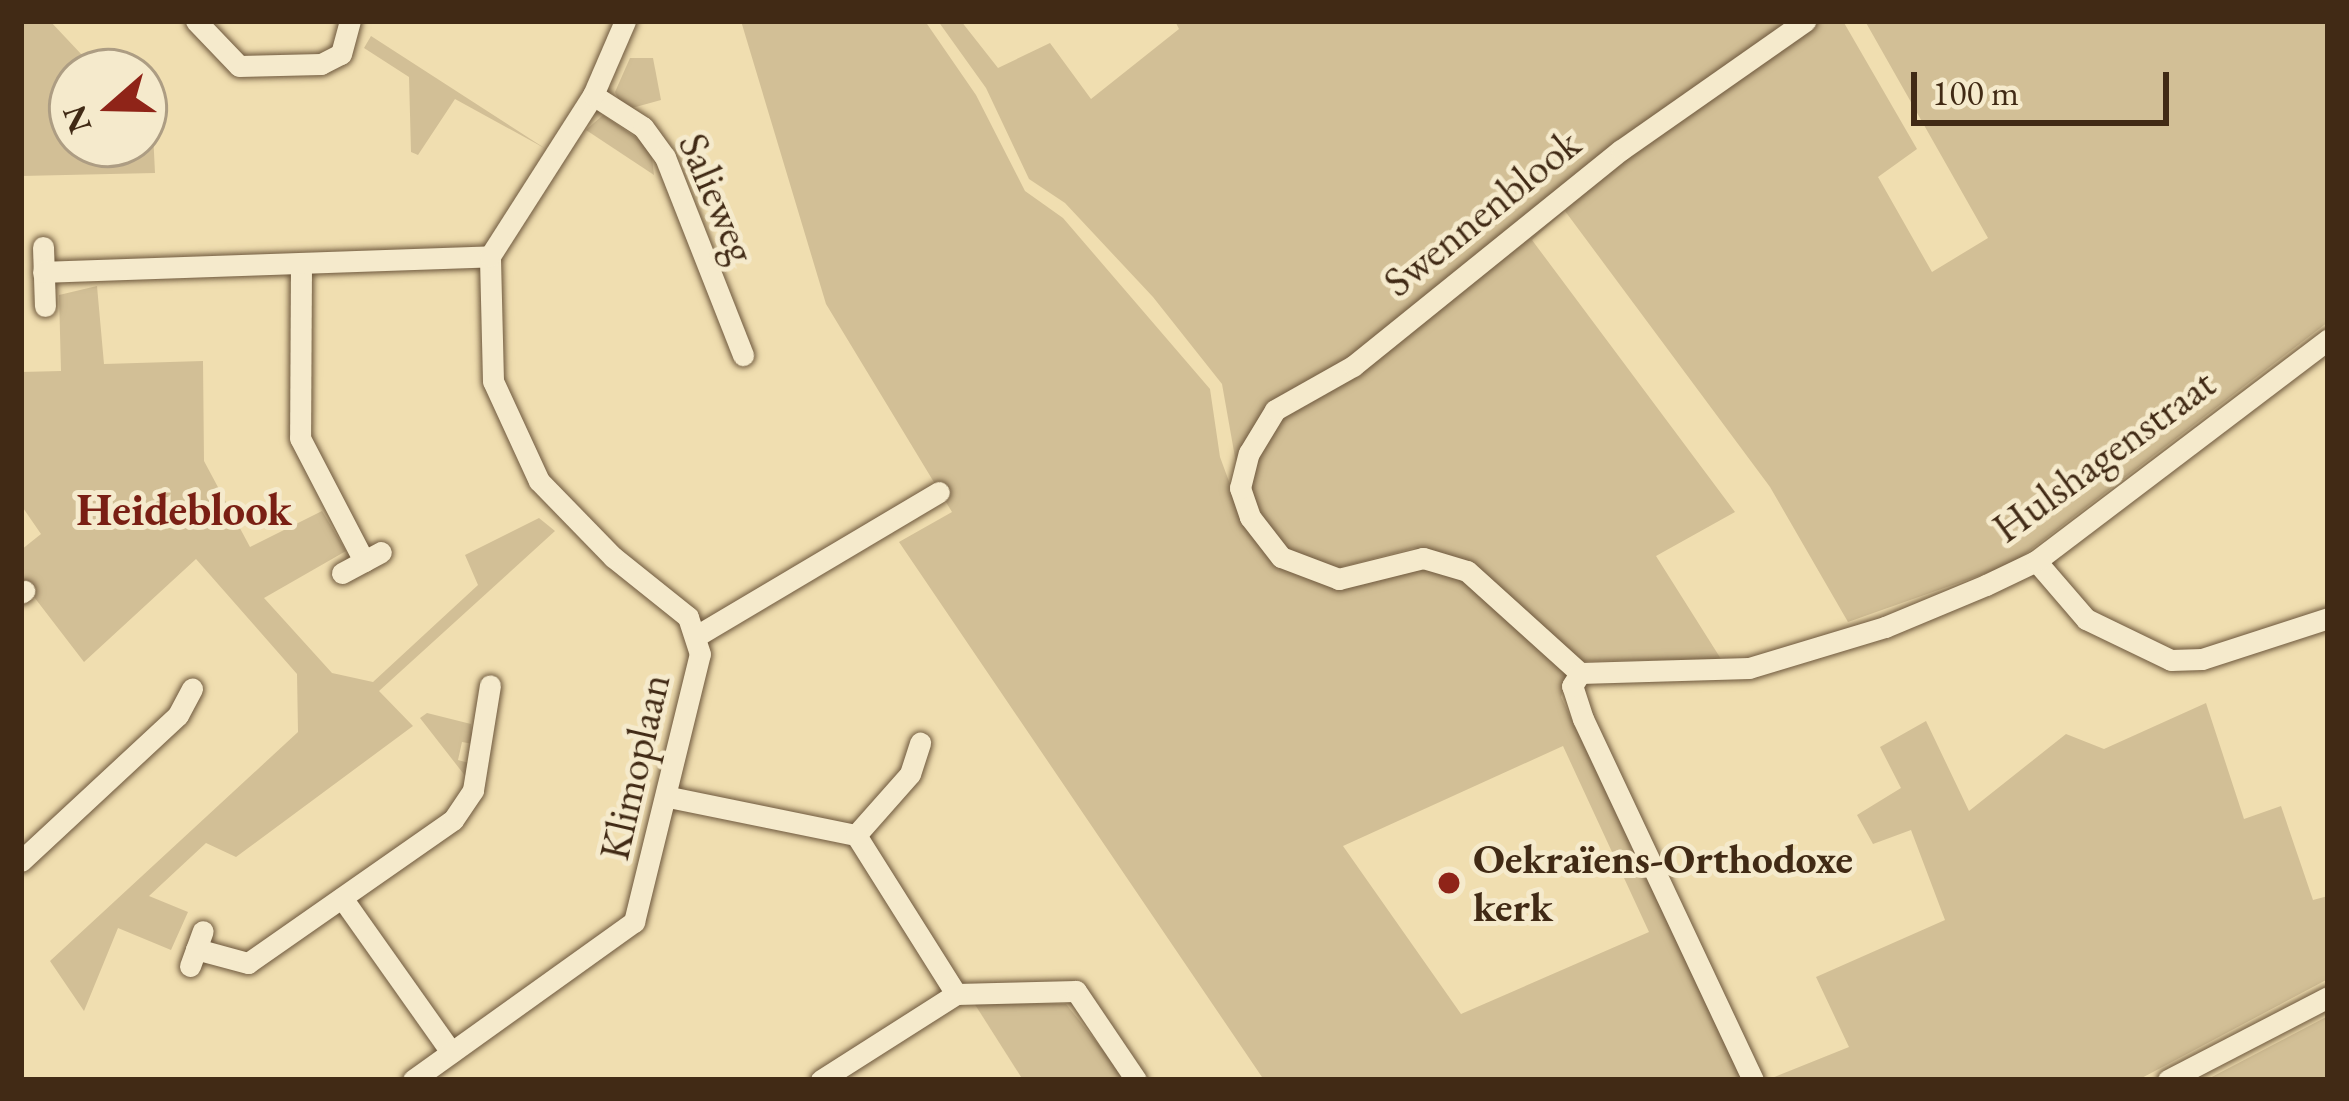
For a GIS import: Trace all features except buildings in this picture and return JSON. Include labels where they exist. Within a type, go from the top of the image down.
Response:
[{"type":"street","points":[[196,21],[239,66],[321,64],[341,54],[350,21]]},
{"type":"street","points":[[626,21],[592,95],[490,256],[493,381],[538,481],[698,635]]},
{"type":"street","name":"Swennenblook","points":[[1580,674],[1467,571],[1424,558],[1339,579],[1300,568],[1268,545],[1240,488],[1249,453],[1275,410],[1353,366],[1621,150],[1805,21]]},
{"type":"street","name":"Salieweg","points":[[592,95],[643,127],[665,157],[743,355]]},
{"type":"street","points":[[43,247],[45,306]]},
{"type":"street","points":[[44,272],[490,256]]},
{"type":"street","points":[[301,262],[300,438],[373,556],[342,573]]},
{"type":"street","name":"Hulshagenstraat","points":[[1580,674],[1749,668],[1885,627],[2036,561],[2328,339]]},
{"type":"street","name":"Klimoplaan","points":[[413,1080],[634,922],[669,797],[698,635],[939,491]]},
{"type":"street","points":[[2036,561],[2086,619],[2171,660],[2202,659],[2328,618]]},
{"type":"street","points":[[1580,674],[1572,686],[1583,719],[1754,1080]]},
{"type":"street","points":[[196,949],[248,963],[466,807],[490,685]]},
{"type":"street","points":[[21,861],[178,715],[191,689]]},
{"type":"street","points":[[462,714],[486,719]]},
{"type":"street","points":[[856,835],[910,774],[920,743]]},
{"type":"street","points":[[669,797],[856,835],[956,994]]},
{"type":"street","points":[[342,898],[451,1052]]},
{"type":"street","points":[[821,1080],[956,994],[1076,991],[1136,1080]]},
{"type":"street","points":[[2168,1080],[2328,998]]},
{"type":"shaded area","points":[[21,21],[50,21],[75,48],[48,48],[48,168],[155,168],[155,173],[21,176]]},
{"type":"shaded area","points":[[741,21],[925,21],[976,95],[1025,191],[1063,218],[1210,389],[1220,457],[1238,506],[1272,558],[1336,587],[1419,565],[1460,577],[1568,672],[1561,697],[1742,1080],[1264,1080],[899,542],[952,512],[826,304]],"holes":[[[1563,746],[1649,932],[1461,1014],[1343,846]]]},
{"type":"shaded area","points":[[938,21],[961,21],[998,68],[1050,43],[1091,99],[1179,29],[1175,21],[1843,21],[1917,149],[1878,177],[1932,272],[1988,238],[1865,21],[2326,21],[2328,322],[2012,564],[1848,622],[1770,487],[1565,211],[1532,240],[1735,512],[1656,556],[1721,659],[1575,661],[1453,561],[1414,548],[1326,571],[1276,542],[1236,463],[1222,384],[1153,297],[1065,203],[1029,179],[986,88]]},
{"type":"shaded area","points":[[371,36],[546,149],[455,99],[418,155],[411,152],[409,77],[364,48]]},
{"type":"shaded area","points":[[630,58],[653,58],[661,100],[632,108],[619,101],[615,92]]},
{"type":"shaded area","points":[[603,115],[651,148],[654,175],[586,130]]},
{"type":"shaded area","points":[[97,286],[104,364],[203,361],[204,461],[250,547],[322,511],[346,551],[264,598],[332,673],[373,682],[478,585],[465,555],[539,518],[555,531],[379,691],[413,726],[236,857],[206,843],[149,896],[188,912],[171,950],[118,928],[84,1011],[50,961],[298,732],[297,674],[196,559],[84,662],[21,580],[21,550],[41,534],[21,505],[21,372],[61,371],[59,295]]},
{"type":"shaded area","points":[[2206,703],[2244,819],[2281,806],[2313,900],[2328,896],[2328,979],[2138,1080],[1767,1080],[1849,1047],[1816,977],[1945,920],[1911,830],[1873,844],[1857,815],[1901,788],[1880,747],[1926,721],[1969,811],[2066,734],[2104,749]]},
{"type":"shaded area","points":[[427,713],[471,724],[473,744],[462,742],[458,760],[469,763],[466,777],[420,718]]},
{"type":"shaded area","points":[[974,1003],[1066,1004],[1127,1080],[1023,1080]]},
{"type":"shaded area","points":[[2328,1016],[2328,1080],[2206,1080]]},
{"type":"place","name":"Oekraïens-Orthodoxe kerk","points":[[1449,883]]},
{"type":"district","name":"Heideblook","points":[[184,510]]}]
